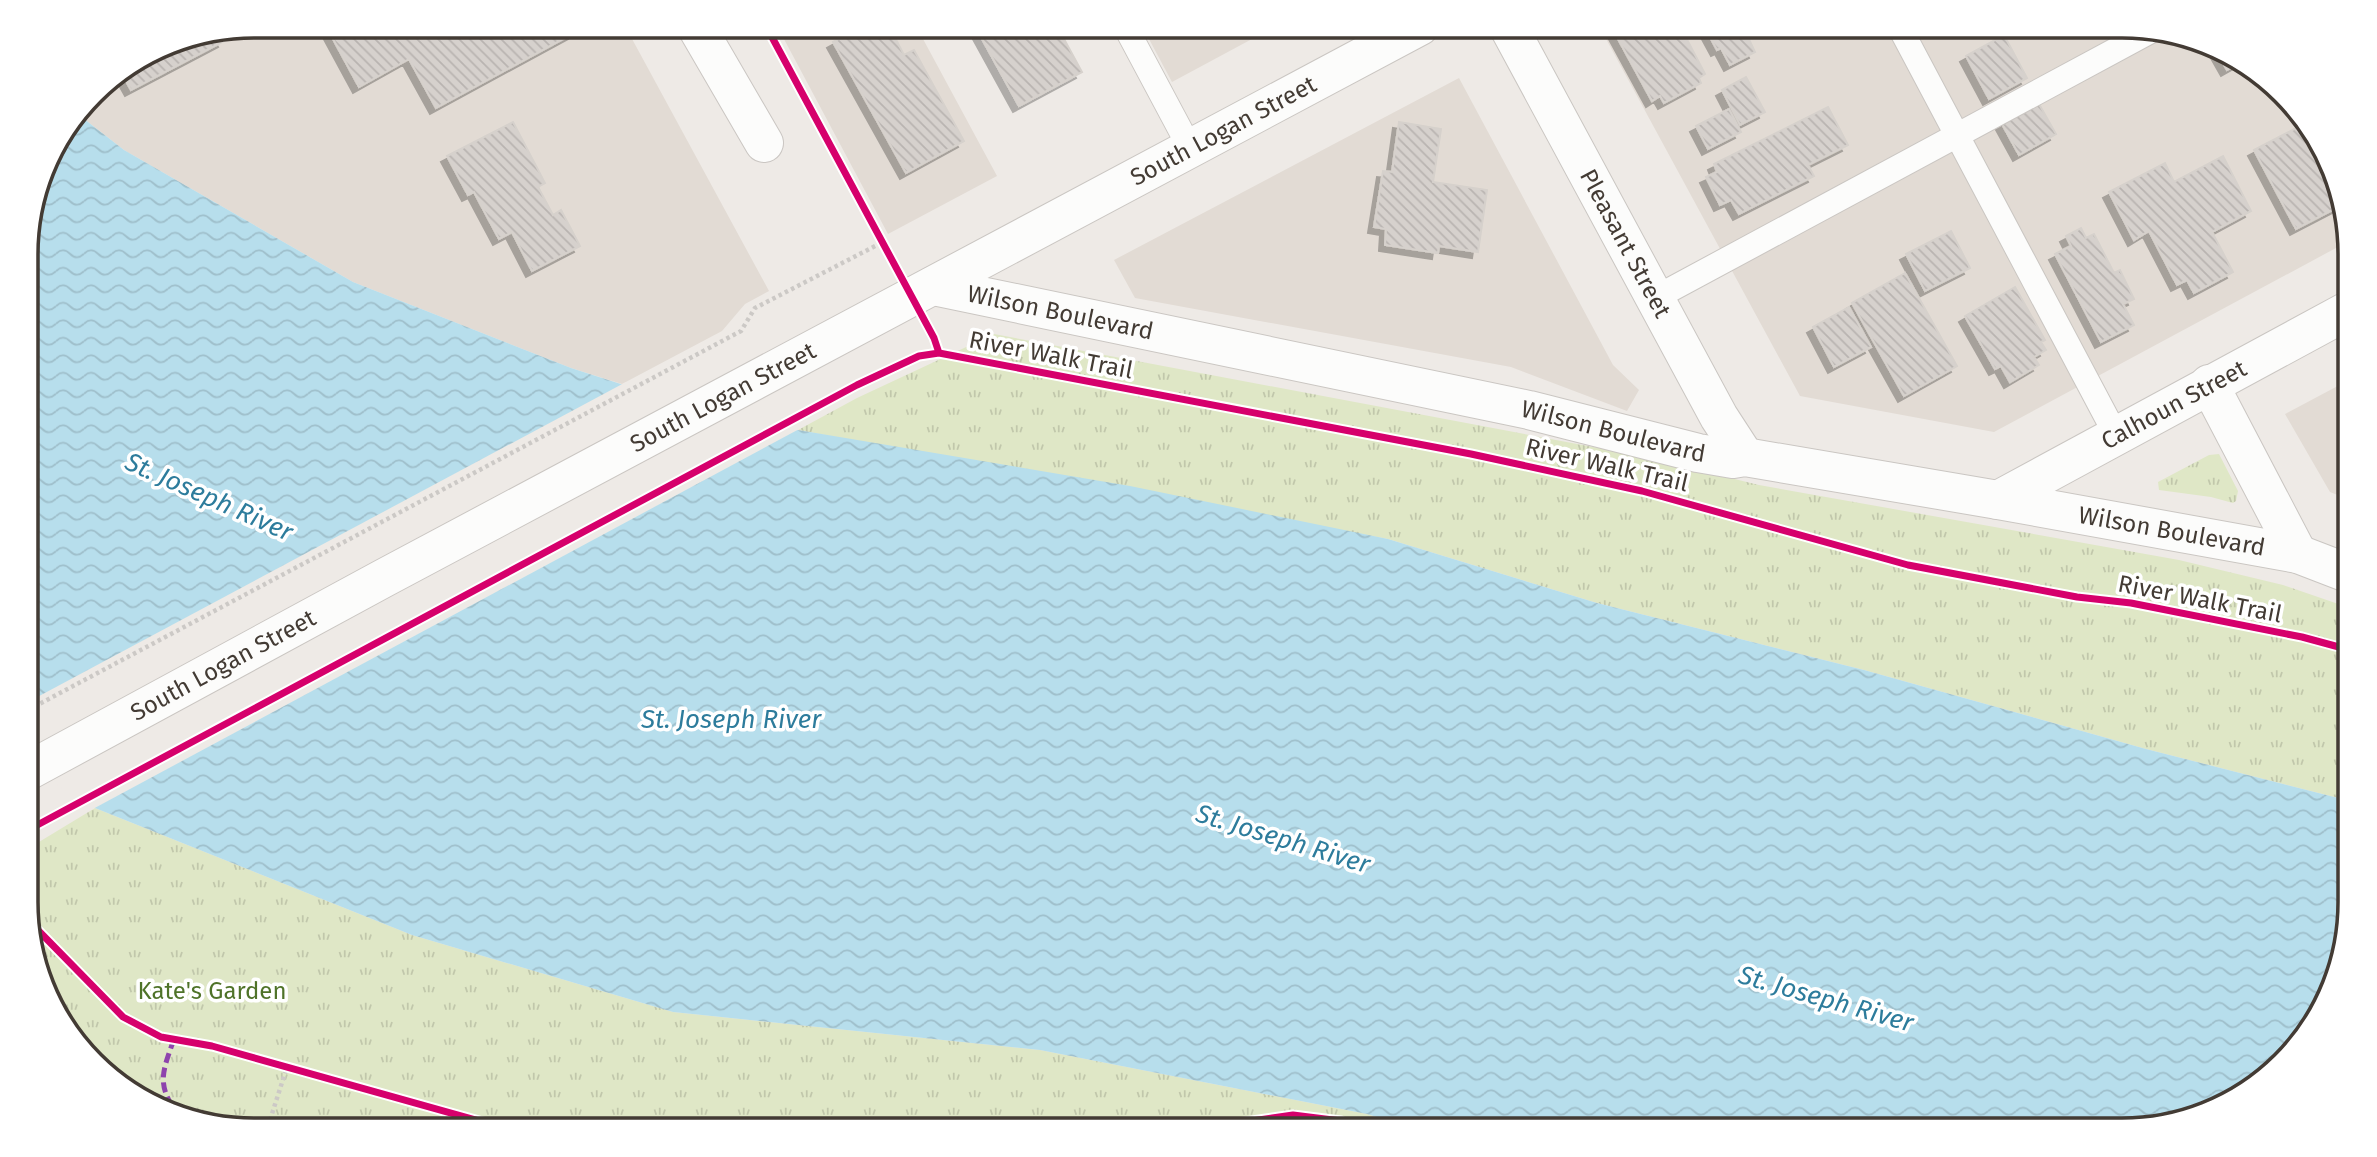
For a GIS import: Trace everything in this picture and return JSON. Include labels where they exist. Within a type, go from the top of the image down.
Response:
[{"type":"street","points":[[704,39],[764,143]]},
{"type":"street","name":"South Logan Street","points":[[39,765],[1395,39]]},
{"type":"street","name":"Pleasant Street","points":[[1515,39],[1720,417],[1745,457]]},
{"type":"street","name":"Wilson Boulevard","points":[[922,291],[1529,410],[1698,453],[1733,459],[1745,457],[1998,499],[2298,554],[2338,569]]},
{"type":"street","name":"Calhoun Street","points":[[1998,499],[2338,316]]},
{"type":"street","name":"Wilson Boulevard","points":[[2209,384],[2298,554]]},
{"type":"lane","points":[[1132,39],[1190,148]]},
{"type":"lane","points":[[1906,39],[2117,437]]},
{"type":"lane","points":[[1655,298],[2135,39]]},
{"type":"path","points":[[876,230],[922,291]]},
{"type":"path","points":[[39,704],[741,331],[755,308],[883,242]]},
{"type":"path","points":[[274,1063],[300,1070]]},
{"type":"path","points":[[271,1118],[287,1067]]},
{"type":"shaded area","points":[[632,39],[769,291],[745,304],[722,331],[622,384],[571,368],[353,282],[124,150],[86,120],[102,102],[146,67],[185,50],[226,40]]},
{"type":"shaded area","points":[[784,39],[923,39],[997,176],[888,234]]},
{"type":"shaded area","points":[[1149,39],[1252,39],[1172,82]]},
{"type":"shaded area","points":[[1606,39],[2151,40],[2192,50],[2243,75],[2285,112],[2316,159],[2331,199],[2337,226],[2338,247],[1994,432],[1800,396]]},
{"type":"shaded area","points":[[1459,78],[1613,365],[1639,390],[1627,411],[1511,367],[1135,298],[1114,260]]},
{"type":"shaded area","points":[[2338,386],[2338,495],[2330,492],[2285,414]]},
{"type":"green space","points":[[994,334],[1641,456],[1759,485],[2179,560],[2283,585],[2338,604],[2338,798],[2146,749],[1864,670],[1597,603],[1388,539],[798,430],[857,398]]},
{"type":"green space","points":[[2219,454],[2238,491],[2233,503],[2211,497],[2159,490],[2158,482],[2209,455]]},
{"type":"green space","name":"Kate's Garden","points":[[95,808],[412,935],[673,1012],[1040,1050],[1380,1118],[226,1117],[172,1102],[146,1090],[123,1074],[83,1034],[67,1010],[46,958],[40,931],[39,842]]},
{"type":"water","name":"St. Joseph River","points":[[86,120],[124,150],[353,282],[571,368],[627,386],[798,430],[1130,486],[1388,539],[1597,603],[1864,670],[2146,749],[2338,798],[2337,931],[2327,972],[2316,998],[2285,1045],[2243,1082],[2192,1107],[2165,1114],[2137,1118],[1380,1118],[1040,1050],[673,1012],[412,935],[95,808],[39,766],[40,226],[55,172]]},
{"type":"pier","points":[[626,382],[803,427],[91,810],[39,771],[39,696]]},
{"type":"building","points":[[333,39],[563,39],[436,108],[409,59],[359,87]]},
{"type":"building","points":[[838,39],[896,39],[904,55],[914,50],[964,141],[906,173],[833,42]]},
{"type":"building","points":[[982,39],[1064,39],[1082,72],[1019,106]]},
{"type":"building","points":[[1618,39],[1687,39],[1705,74],[1699,78],[1701,83],[1664,103],[1660,96],[1652,101]]},
{"type":"building","points":[[1711,39],[1749,39],[1755,52],[1730,65],[1721,48],[1717,50]]},
{"type":"building","points":[[1997,39],[2006,39],[2027,78],[1989,99],[1966,56]]},
{"type":"building","points":[[224,40],[224,41],[131,90],[126,81],[146,67],[185,50]]},
{"type":"building","points":[[1746,77],[1765,112],[1740,125],[1722,90]]},
{"type":"building","points":[[2039,104],[2056,134],[2019,155],[2002,124]]},
{"type":"building","points":[[1828,107],[1848,145],[1808,165],[1814,176],[1739,214],[1731,200],[1720,205],[1706,177],[1717,172],[1714,164]]},
{"type":"building","points":[[1729,109],[1741,132],[1708,149],[1696,126]]},
{"type":"building","points":[[513,122],[545,183],[538,187],[553,215],[561,210],[580,246],[532,271],[512,232],[499,239],[474,192],[468,195],[447,156]]},
{"type":"building","points":[[1399,122],[1441,129],[1433,182],[1487,190],[1478,252],[1439,246],[1438,253],[1385,245],[1386,229],[1374,227],[1383,171],[1392,172]]},
{"type":"building","points":[[2297,128],[2320,168],[2333,209],[2296,229],[2254,150]]},
{"type":"building","points":[[2223,156],[2251,211],[2212,232],[2233,272],[2194,293],[2187,280],[2177,285],[2149,231],[2134,240],[2109,192],[2165,163],[2174,182]]},
{"type":"building","points":[[2081,228],[2086,238],[2094,234],[2114,273],[2120,270],[2134,299],[2123,304],[2134,325],[2101,342],[2055,254],[2071,246],[2066,236]]},
{"type":"building","points":[[1951,231],[1970,268],[1925,291],[1906,254]]},
{"type":"building","points":[[1905,273],[1957,366],[1904,396],[1852,303]]},
{"type":"building","points":[[2015,287],[2045,340],[2041,342],[2046,350],[2034,357],[2039,365],[2010,382],[2001,366],[1995,369],[1965,316]]},
{"type":"building","points":[[1849,307],[1871,347],[1834,367],[1813,327]]},
{"type":"marked path","points":[[169,1101],[163,1077],[174,1039]]},
{"type":"cycle path","points":[[773,39],[934,338],[939,353]]},
{"type":"cycle path","name":"River Walk Trail","points":[[39,824],[857,385],[919,356],[939,353],[1471,454],[1642,491],[1908,565],[2077,597],[2131,603],[2338,647]]},
{"type":"cycle path","points":[[40,933],[123,1017],[161,1037],[212,1046],[469,1118]]},
{"type":"cycle path","points":[[1272,1118],[1293,1115],[1317,1118]]}]
